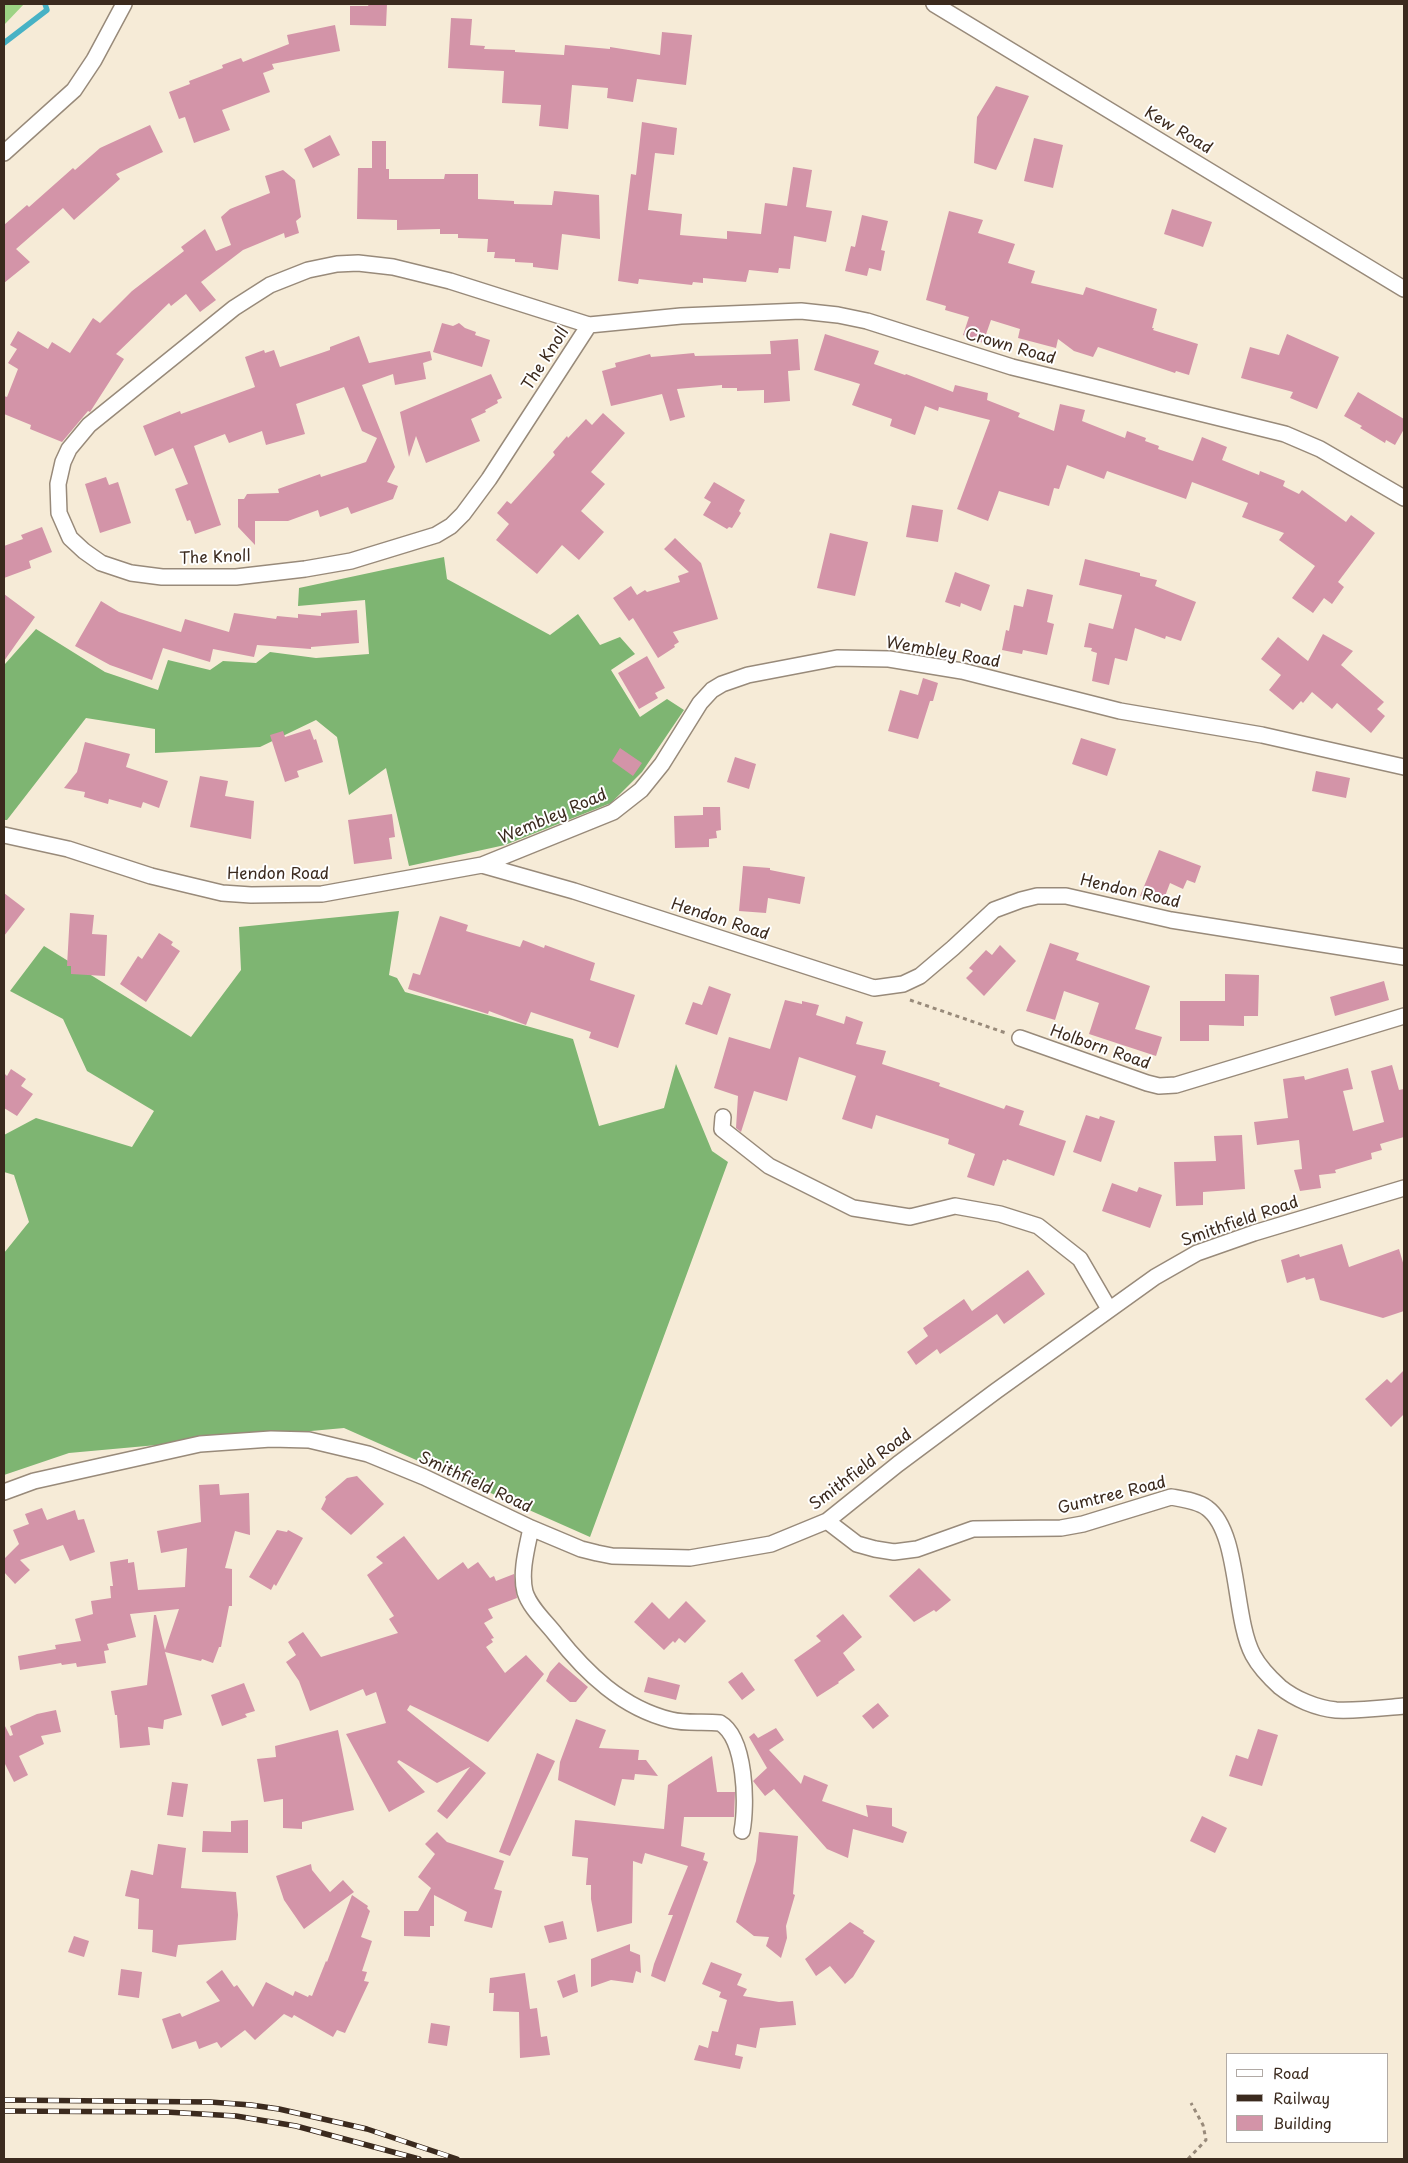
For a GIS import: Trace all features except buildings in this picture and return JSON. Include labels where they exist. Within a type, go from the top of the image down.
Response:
[{"type":"street","points":[[4,153],[74,90],[94,60],[124,4]]},
{"type":"street","name":"Kew Road","points":[[934,4],[1404,288]]},
{"type":"street","name":"The Knoll","points":[[358,263],[393,267],[450,280],[589,325],[484,486],[463,514],[451,526],[436,535],[352,561],[305,569],[236,576],[162,577],[131,573],[101,563],[70,538],[59,513],[58,484],[63,462],[69,449],[89,425],[234,308],[270,285],[308,270],[337,264],[358,263]]},
{"type":"street","name":"Crown Road","points":[[589,325],[681,316],[801,311],[867,321],[1012,367],[1285,434],[1320,449],[1404,498]]},
{"type":"street","name":"Wembley Road","points":[[482,865],[613,812],[641,790],[662,764],[700,703],[712,690],[722,684],[748,675],[837,658],[889,659],[962,671],[1120,711],[1262,735],[1404,768]]},
{"type":"street","name":"Hendon Road","points":[[4,835],[68,849],[151,876],[222,893],[251,896],[322,894],[482,865],[574,891],[874,988],[903,984],[920,976],[994,910],[1037,896],[1066,896],[1171,920],[1404,957]]},
{"type":"street","name":"Holborn Road","points":[[1020,1038],[1159,1086],[1176,1085],[1404,1016]]},
{"type":"street","points":[[723,1117],[722,1129],[769,1166],[853,1208],[910,1217],[956,1206],[1000,1214],[1038,1226],[1080,1259],[1109,1309]]},
{"type":"street","name":"Smithfield Road","points":[[4,1492],[34,1482],[200,1444],[272,1439],[308,1440],[368,1454],[424,1476],[531,1528],[581,1549],[597,1553],[612,1556],[690,1558],[771,1544],[827,1521],[920,1447],[1109,1309],[1155,1277],[1197,1253],[1254,1233],[1404,1188]]},
{"type":"street","name":"Gumtree Road","points":[[827,1521],[857,1544],[894,1552],[917,1549],[973,1529],[1061,1528],[1083,1524],[1171,1497],[1186,1499],[1206,1507],[1219,1520],[1226,1541],[1242,1623],[1252,1654],[1266,1675],[1290,1696],[1313,1705],[1334,1710],[1404,1706]]},
{"type":"street","points":[[531,1528],[523,1571],[525,1591],[529,1602],[564,1645],[599,1683],[639,1708],[670,1720],[687,1723],[720,1723],[731,1733],[741,1766],[746,1795],[742,1831]]},
{"type":"path","points":[[902,998],[1020,1038]]},
{"type":"path","points":[[1188,2159],[1206,2140],[1204,2125],[1190,2103]]},
{"type":"green space","points":[[4,4],[24,4],[4,25]]},
{"type":"green space","points":[[444,557],[447,579],[550,635],[578,614],[600,645],[620,637],[635,654],[611,670],[640,717],[667,699],[684,710],[642,772],[611,803],[505,845],[409,866],[386,768],[349,795],[337,737],[316,720],[260,747],[155,753],[155,729],[86,718],[7,820],[4,820],[4,663],[36,629],[105,672],[158,690],[168,660],[210,670],[223,661],[256,663],[270,652],[316,658],[369,654],[365,600],[298,606],[299,588]]},
{"type":"green space","points":[[399,911],[389,975],[397,978],[405,992],[573,1039],[599,1126],[664,1108],[676,1064],[712,1151],[728,1162],[590,1537],[344,1428],[69,1453],[4,1475],[4,1253],[29,1222],[14,1175],[4,1172],[4,1135],[36,1118],[132,1147],[154,1111],[87,1071],[63,1019],[10,991],[44,946],[191,1037],[241,970],[239,927]]},
{"type":"waterway","points":[[4,43],[47,10],[45,4]]},
{"type":"railway","points":[[4,2100],[210,2102],[251,2105],[279,2109],[367,2129],[457,2159]]},
{"type":"railway","points":[[4,2111],[166,2112],[236,2116],[296,2126],[419,2159]]}]
